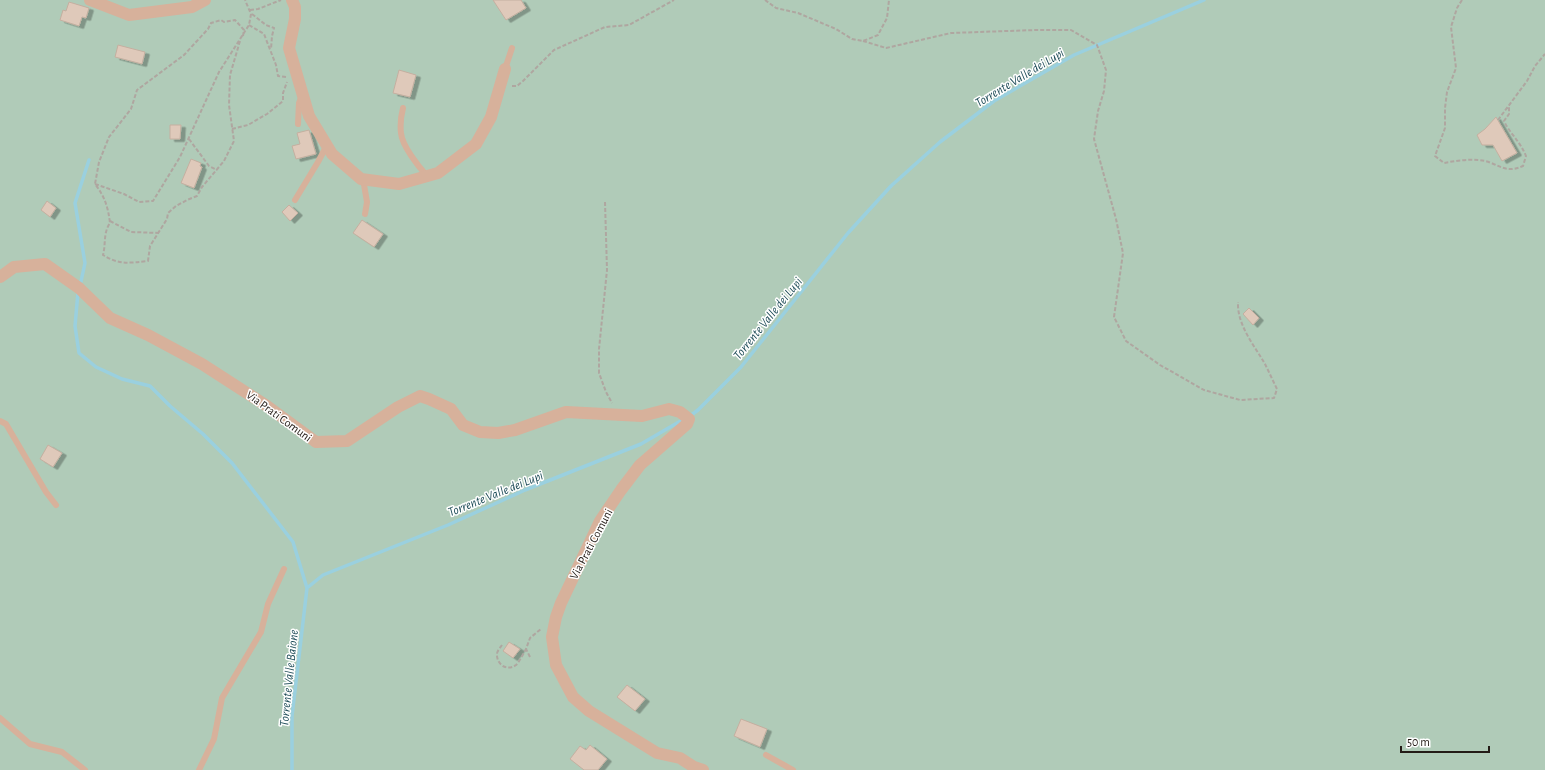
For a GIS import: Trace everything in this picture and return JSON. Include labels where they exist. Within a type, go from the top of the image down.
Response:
[{"type":"street","points":[[90,0],[129,15],[192,7],[205,0]]},
{"type":"street","points":[[292,0],[295,19],[289,48],[309,116],[332,154],[363,179],[399,184],[438,173],[476,144],[490,116],[505,69]]},
{"type":"street","name":"Via Prati Comuni","points":[[0,277],[14,267],[45,264],[79,288],[110,318],[148,335],[202,364],[267,406],[316,442],[347,441],[398,407],[420,396],[451,409],[463,425],[480,432],[498,433],[515,430],[566,412],[642,416],[669,409],[685,415],[689,421],[640,465],[600,521],[561,602],[552,637],[556,664],[573,697],[589,711],[657,753],[680,758],[698,769]]},
{"type":"lane","points":[[505,69],[512,48]]},
{"type":"lane","points":[[298,124],[299,104],[303,95]]},
{"type":"lane","points":[[403,108],[401,135],[419,167],[428,176]]},
{"type":"lane","points":[[295,200],[318,162],[326,145]]},
{"type":"lane","points":[[363,179],[367,202],[365,214]]},
{"type":"lane","points":[[0,421],[6,424],[46,492],[56,505]]},
{"type":"lane","points":[[199,770],[214,739],[222,698],[261,632],[268,604],[284,569]]},
{"type":"lane","points":[[0,718],[30,744],[62,752],[85,770]]},
{"type":"lane","points":[[766,755],[793,770]]},
{"type":"path","points":[[95,184],[124,194],[139,202],[153,201],[180,157],[219,72],[249,25],[251,14],[245,0]]},
{"type":"path","points":[[250,10],[258,9],[281,0]]},
{"type":"path","points":[[512,86],[517,86],[523,81],[554,50],[605,28],[629,25],[674,0]]},
{"type":"path","points":[[765,0],[776,8],[798,13],[836,29],[852,39],[886,48],[951,33],[1036,30],[1071,30],[1097,46],[1106,70],[1104,91],[1098,111],[1094,139],[1116,219],[1123,253],[1114,317],[1126,341],[1160,365],[1204,390],[1240,400],[1274,398],[1277,389],[1265,364],[1246,332],[1238,312],[1238,302]]},
{"type":"path","points":[[863,41],[878,35],[887,18],[890,0]]},
{"type":"path","points":[[1462,0],[1457,8],[1451,27],[1456,68],[1447,92],[1445,128],[1436,156],[1444,163],[1479,160],[1498,166],[1505,170],[1523,166],[1526,156],[1519,142],[1507,128],[1504,121],[1509,114],[1509,106]]},
{"type":"path","points":[[251,14],[274,28],[270,45],[271,52]]},
{"type":"path","points":[[240,41],[230,75],[229,105],[234,141],[224,161],[202,187],[197,196],[176,206],[168,213],[159,233],[150,246],[148,261],[122,263],[111,260],[103,255],[105,247],[105,230],[110,221],[108,208],[103,195],[95,184],[99,162],[109,136],[131,109],[137,90],[184,55],[208,29],[211,23],[221,20],[224,22],[236,20],[244,30],[243,36]]},
{"type":"path","points":[[232,129],[248,125],[267,114],[283,101],[282,93],[287,77],[278,76],[276,65],[264,34],[249,25]]},
{"type":"path","points":[[1498,120],[1545,54]]},
{"type":"path","points":[[189,139],[209,166],[217,170]]},
{"type":"path","points":[[605,202],[607,270],[599,349],[599,373],[606,392],[612,402],[615,415]]},
{"type":"path","points":[[110,221],[131,232],[159,233]]},
{"type":"path","points":[[502,645],[497,652],[497,657],[499,662],[504,667],[510,668],[516,665],[526,649],[530,638],[556,617]]},
{"type":"path","points":[[526,649],[530,657]]},
{"type":"green space","points":[[0,0],[1545,0],[1545,770],[0,770]]},
{"type":"building","points":[[493,0],[521,0],[526,8],[506,20]]},
{"type":"building","points":[[69,2],[89,8],[86,18],[82,17],[79,26],[60,20],[63,10],[66,11]]},
{"type":"building","points":[[118,45],[145,52],[142,64],[115,57]]},
{"type":"building","points":[[399,70],[416,75],[410,97],[393,93]]},
{"type":"building","points":[[1496,117],[1517,153],[1502,161],[1493,145],[1482,145],[1477,135]]},
{"type":"building","points":[[170,125],[181,125],[180,139],[170,139]]},
{"type":"building","points":[[309,130],[316,154],[296,159],[292,146],[300,144],[297,133]]},
{"type":"building","points":[[191,159],[201,163],[200,166],[202,167],[194,188],[181,183]]},
{"type":"building","points":[[47,201],[56,208],[50,217],[41,210]]},
{"type":"building","points":[[289,205],[298,213],[290,221],[282,212]]},
{"type":"building","points":[[362,220],[383,234],[374,247],[353,233]]},
{"type":"building","points":[[1249,308],[1259,318],[1253,325],[1243,314]]},
{"type":"building","points":[[48,445],[62,453],[53,467],[40,459]]},
{"type":"building","points":[[509,642],[520,649],[513,658],[503,651]]},
{"type":"building","points":[[627,685],[645,699],[635,711],[617,697]]},
{"type":"building","points":[[741,719],[767,729],[760,747],[734,736]]},
{"type":"building","points":[[590,745],[607,759],[598,770],[584,770],[570,759],[580,746],[586,750]]},
{"type":"waterway","name":"Torrente Valle dei Lupi","points":[[690,416],[698,410],[741,367],[848,233],[891,186],[940,142],[994,101],[1074,55],[1204,0]]},
{"type":"waterway","points":[[80,286],[85,263],[75,203],[89,160]]},
{"type":"waterway","name":"Torrente Valle Baione","points":[[78,292],[75,326],[79,353],[96,367],[122,379],[150,386],[170,406],[203,434],[232,463],[293,542],[307,588],[292,716],[292,770]]},
{"type":"waterway","name":"Torrente Valle dei Lupi","points":[[307,588],[323,575],[448,525],[525,490],[641,444],[684,419]]}]
